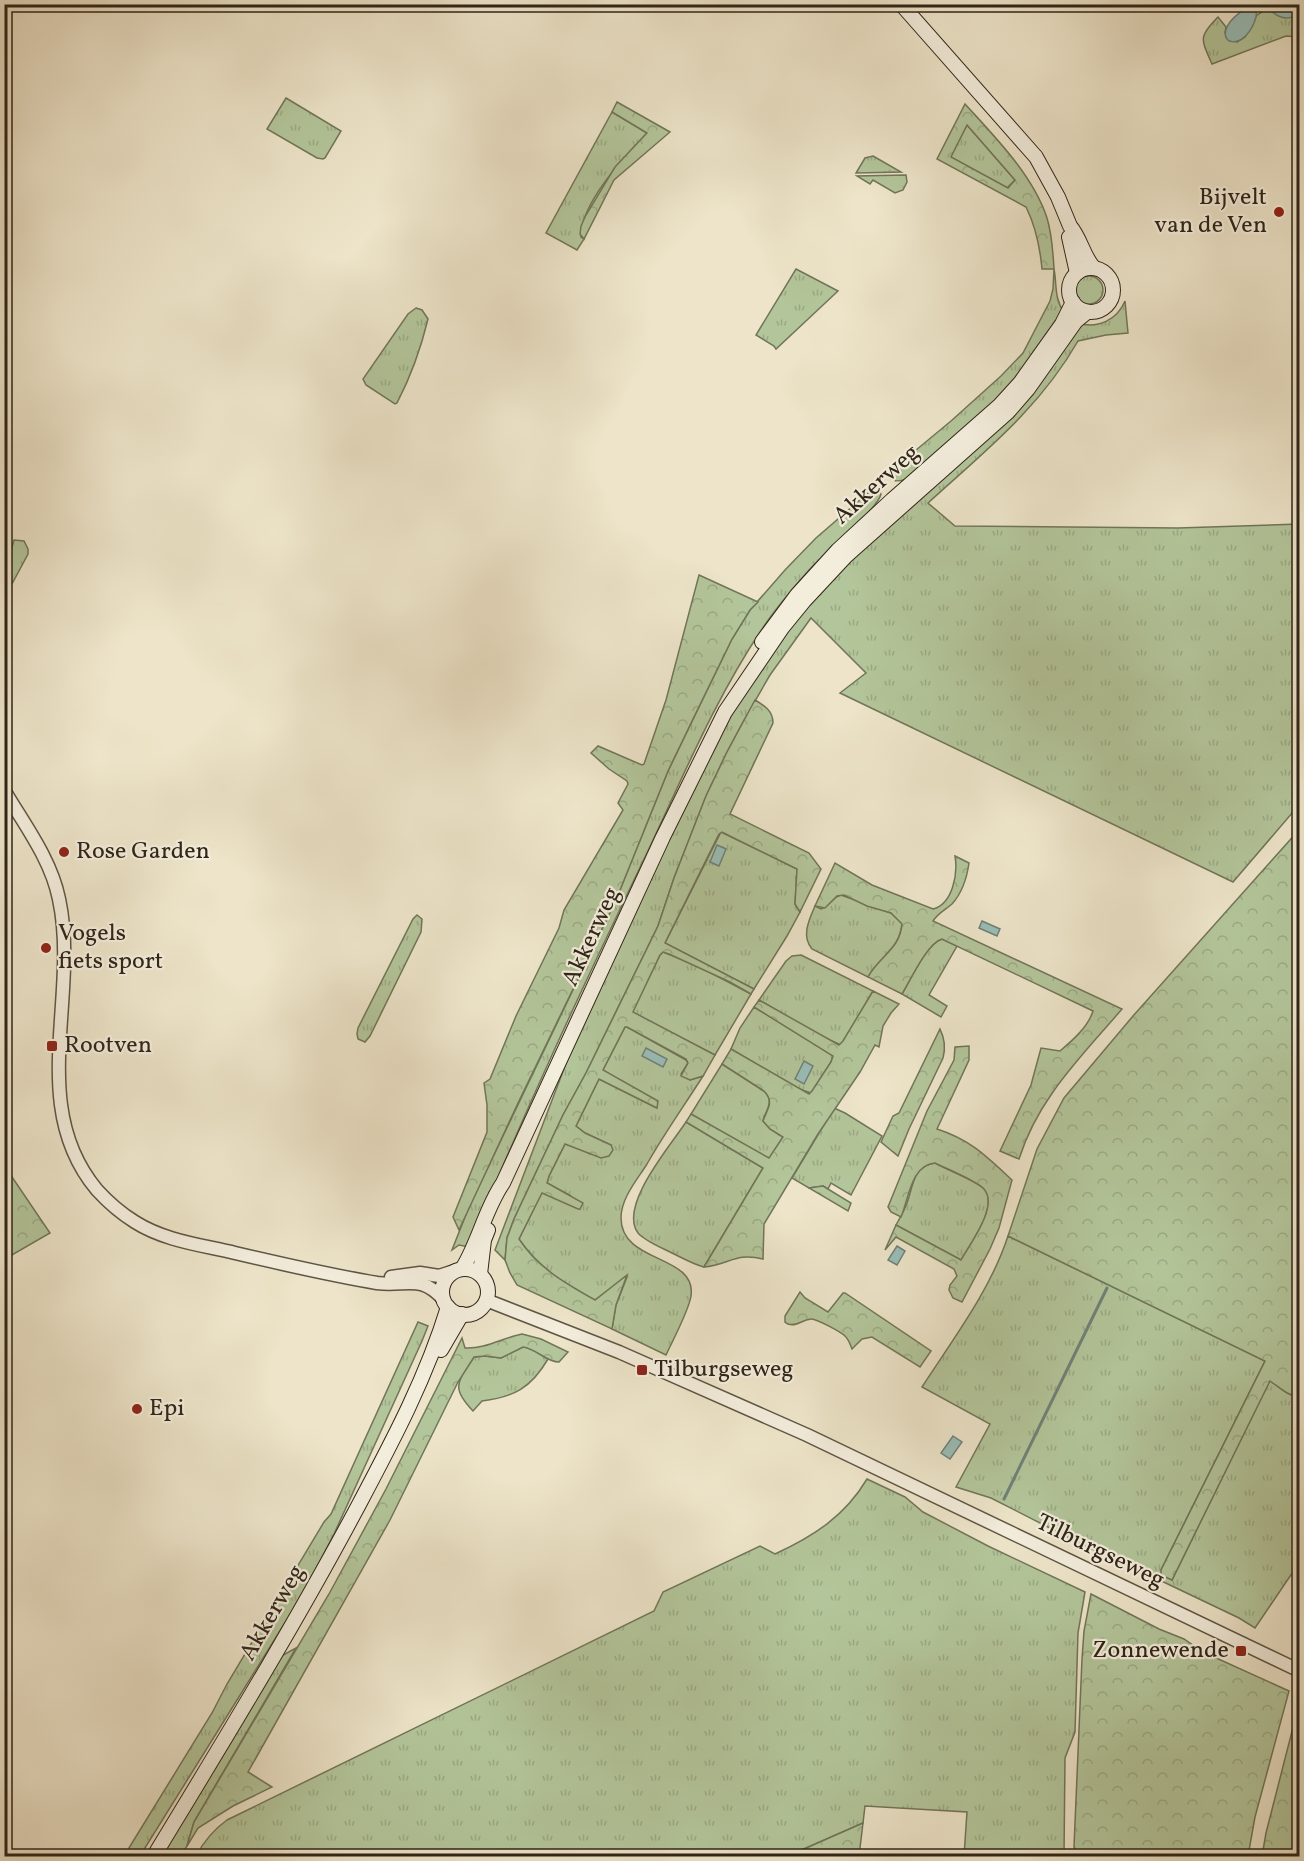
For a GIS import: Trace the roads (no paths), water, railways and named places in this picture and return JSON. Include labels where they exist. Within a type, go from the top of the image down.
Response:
[{"type":"main road","points":[[902,4],[1035,157],[1058,197],[1087,260],[1094,268]]},
{"type":"main road","points":[[1070,226],[1069,236],[1077,273]]},
{"type":"main road","points":[[1094,268],[1109,277],[1113,295],[1106,306],[1100,310],[1087,312],[1081,310],[1073,302],[1069,290],[1070,283],[1083,269],[1094,268]]},
{"type":"main road","name":"Akkerweg","points":[[458,1270],[470,1256],[496,1194],[663,837],[725,712],[782,628],[804,601],[900,500],[1020,383],[1062,324],[1073,302]]},
{"type":"main road","name":"Akkerweg","points":[[900,500],[1008,412],[1028,389],[1076,321],[1087,312]]},
{"type":"main road","name":"Akkerweg","points":[[480,1274],[484,1240],[501,1196],[503,1183]]},
{"type":"main road","points":[[468,1269],[480,1274],[488,1288],[486,1300],[476,1312],[462,1314],[446,1304],[442,1289],[450,1275],[458,1270],[468,1269]]},
{"type":"main road","name":"Akkerweg","points":[[420,1385],[442,1327],[446,1304]]},
{"type":"main road","name":"Akkerweg","points":[[153,1857],[314,1588],[402,1424],[420,1385],[462,1314]]},
{"type":"street","points":[[4,789],[53,875],[59,900],[63,931],[64,973],[58,1079],[62,1115],[71,1144],[83,1170],[97,1190],[135,1223],[167,1237],[328,1274],[378,1283],[423,1284],[433,1288],[446,1304]]},
{"type":"street","points":[[369,1281],[420,1273],[439,1276],[458,1270]]},
{"type":"street","name":"Tilburgseweg","points":[[486,1300],[619,1352],[807,1435],[1299,1671]]},
{"type":"water","points":[[1267,5],[1278,5],[1286,9],[1299,5],[1299,14],[1290,18],[1281,17],[1273,13]]},
{"type":"water","points":[[1249,6],[1255,10],[1256,18],[1249,32],[1238,41],[1228,40],[1225,32],[1230,22]]},
{"type":"water","points":[[717,845],[726,849],[719,866],[710,862]]},
{"type":"water","points":[[982,921],[1000,929],[997,936],[979,928]]},
{"type":"water","points":[[646,1048],[667,1059],[663,1067],[642,1056]]},
{"type":"water","points":[[804,1061],[813,1066],[804,1084],[795,1079]]},
{"type":"water","points":[[897,1246],[905,1251],[897,1265],[888,1260]]},
{"type":"water","points":[[953,1436],[962,1442],[950,1459],[941,1453]]},
{"type":"waterway","points":[[1004,1499],[1107,1288]]},
{"type":"place","name":"Bijvelt van de Ven","points":[[1279,212]]},
{"type":"place","name":"Rose Garden","points":[[64,852]]},
{"type":"place","name":"Vogels fiets sport","points":[[46,948]]},
{"type":"place","name":"Rootven","points":[[52,1046]]},
{"type":"place","name":"Tilburgseweg","points":[[642,1370]]},
{"type":"place","name":"Epi","points":[[137,1409]]},
{"type":"place","name":"Zonnewende","points":[[1241,1651]]}]
